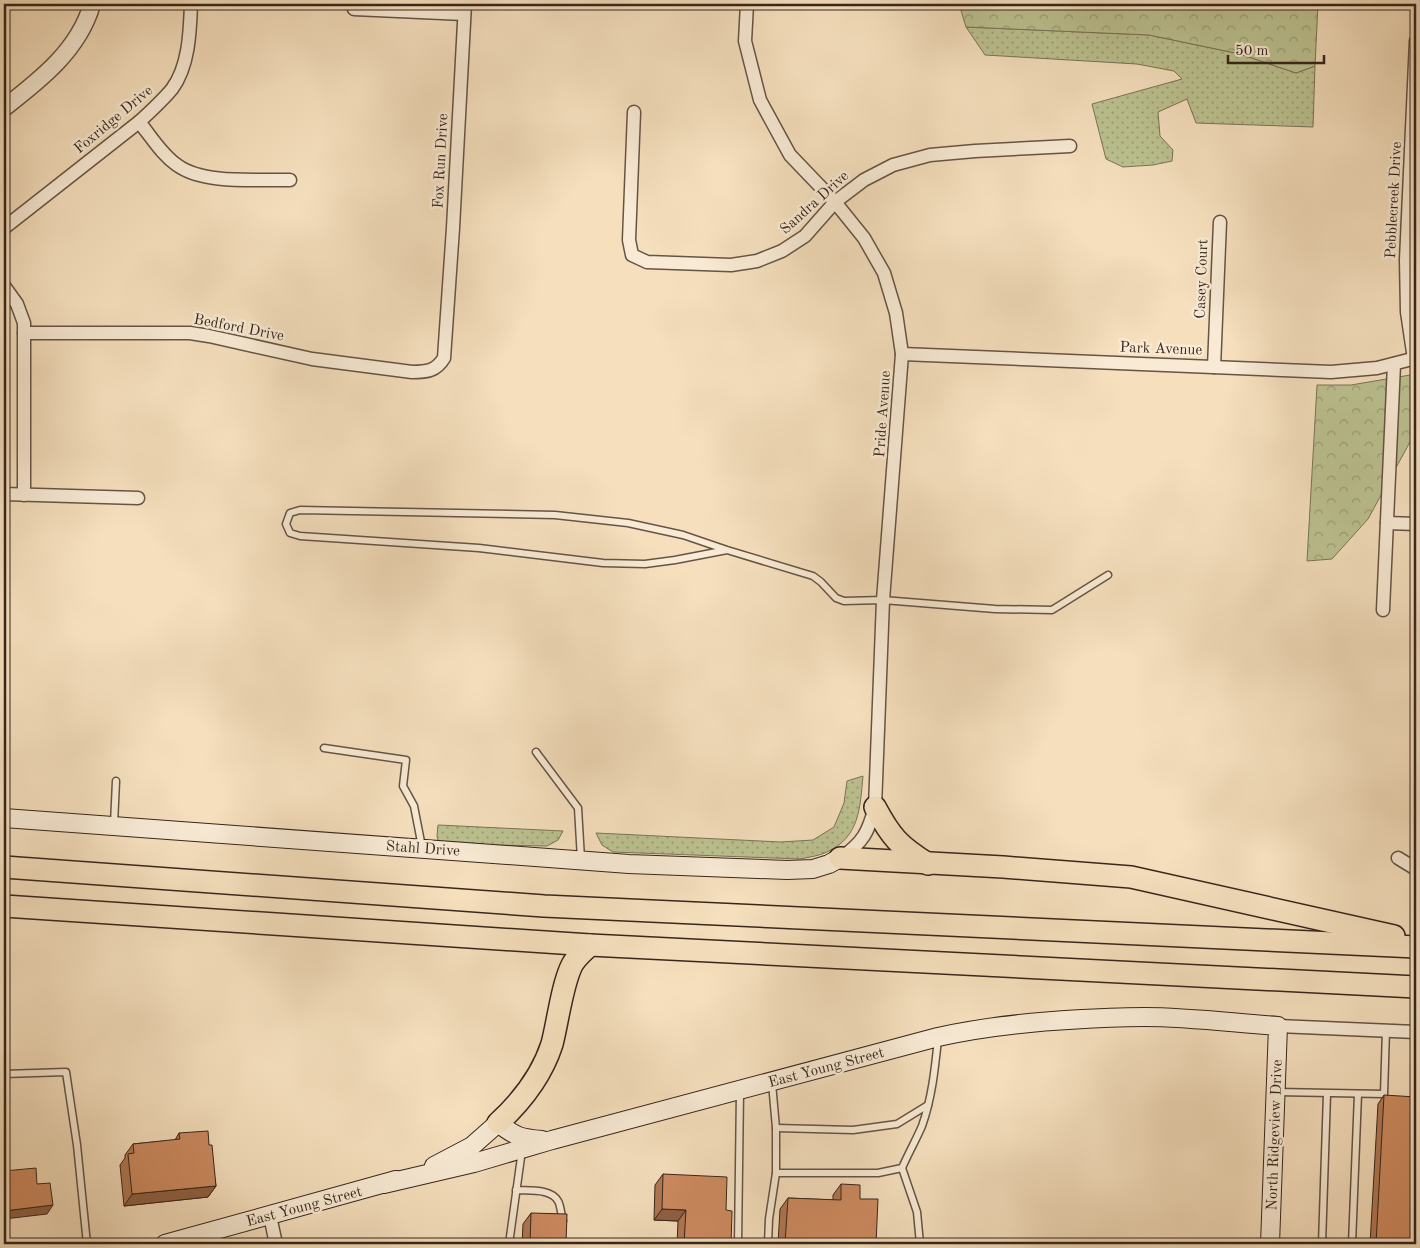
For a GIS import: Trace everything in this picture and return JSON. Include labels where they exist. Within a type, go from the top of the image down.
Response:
[{"type":"highway","points":[[875,807],[888,831],[906,850],[928,864]]},
{"type":"highway","points":[[840,858],[1130,877],[1416,941]]},
{"type":"highway","points":[[4,868],[544,906],[1416,947]]},
{"type":"highway","points":[[4,906],[590,945],[1416,987]]},
{"type":"highway","points":[[498,1123],[520,1102],[545,1061],[552,1044],[572,965],[590,945]]},
{"type":"main road","name":"Stahl Drive","points":[[4,818],[629,864],[786,870],[813,869],[840,858]]},
{"type":"main road","name":"East Young Street","points":[[165,1244],[384,1184],[474,1163],[772,1081],[970,1030],[1060,1020],[1137,1018],[1278,1026]]},
{"type":"main road","name":"North Ridgeview Drive","points":[[1270,1244],[1278,1026]]},
{"type":"main road","points":[[498,1123],[512,1134],[521,1138],[552,1140]]},
{"type":"main road","name":"East Young Street","points":[[384,1184],[433,1167],[472,1146],[498,1123]]},
{"type":"street","points":[[4,108],[49,72],[63,58],[85,22],[92,4]]},
{"type":"street","name":"Foxridge Drive","points":[[4,228],[139,122],[173,88],[181,73],[187,50],[191,24],[191,4]]},
{"type":"street","name":"Pride Avenue","points":[[747,4],[745,42],[760,100],[790,155],[835,202],[864,238],[884,273],[896,314],[902,354],[883,600],[875,807],[871,823],[864,838],[840,858]]},
{"type":"street","points":[[354,9],[464,9]]},
{"type":"street","name":"Fox Run Drive","points":[[416,372],[434,370],[444,358],[454,228],[464,9]]},
{"type":"street","name":"Pebblecreek Drive","points":[[1415,358],[1407,312],[1406,260],[1416,41]]},
{"type":"street","name":"Sandra Drive","points":[[634,112],[629,240],[632,255],[647,262],[731,265],[757,261],[782,251],[805,236],[835,202],[864,180],[886,169],[930,155],[1070,146]]},
{"type":"street","points":[[139,122],[163,153],[176,165],[190,172],[221,178],[290,180]]},
{"type":"street","name":"Casey Court","points":[[1214,367],[1220,222]]},
{"type":"street","points":[[4,286],[21,312],[24,333],[24,495]]},
{"type":"street","name":"Bedford Drive","points":[[24,333],[190,333],[312,359],[416,372]]},
{"type":"street","name":"Park Avenue","points":[[902,354],[1331,372],[1377,368],[1415,358]]},
{"type":"street","points":[[1383,610],[1394,364]]},
{"type":"street","points":[[4,494],[138,498]]},
{"type":"street","points":[[1387,523],[1416,524]]},
{"type":"street","points":[[1398,858],[1416,869]]},
{"type":"street","points":[[1278,1026],[1416,1032]]},
{"type":"street","points":[[270,1216],[276,1244]]},
{"type":"lane","points":[[727,550],[645,564],[603,562],[479,548],[300,536],[290,533],[286,524],[290,513],[300,510],[555,515],[628,523],[683,535],[813,576],[836,598],[844,601],[883,600],[995,609],[1052,610],[1108,575]]},
{"type":"lane","points":[[324,748],[406,760],[403,786],[414,806],[422,848]]},
{"type":"lane","points":[[536,752],[578,808],[581,860]]},
{"type":"lane","points":[[114,826],[116,780]]},
{"type":"lane","points":[[1275,1092],[1384,1094],[1386,1030]]},
{"type":"lane","points":[[920,1244],[918,1212],[902,1168],[921,1127],[928,1105],[934,1077],[938,1037]]},
{"type":"lane","points":[[4,1074],[66,1072],[78,1145],[87,1244]]},
{"type":"lane","points":[[768,1244],[769,1219],[776,1173],[776,1128],[772,1081]]},
{"type":"lane","points":[[738,1244],[740,1090]]},
{"type":"lane","points":[[1322,1244],[1327,1094]]},
{"type":"lane","points":[[1352,1244],[1358,1094]]},
{"type":"lane","points":[[776,1128],[853,1130],[896,1124],[928,1105]]},
{"type":"lane","points":[[508,1244],[522,1149]]},
{"type":"lane","points":[[776,1173],[878,1173],[902,1168]]},
{"type":"lane","points":[[516,1190],[552,1194],[559,1202],[564,1230]]},
{"type":"green space","points":[[959,4],[1318,4],[1315,66],[1296,73],[1240,54],[1149,35],[966,27]]},
{"type":"green space","points":[[966,27],[1149,35],[1240,54],[1296,73],[1315,66],[1313,127],[1196,123],[1187,99],[1158,112],[1160,136],[1173,150],[1172,161],[1153,165],[1123,167],[1106,159],[1092,104],[1182,79],[1174,71],[1137,64],[985,55]]},
{"type":"green space","points":[[1416,374],[1416,431],[1368,519],[1332,559],[1307,561],[1317,385],[1351,385]]},
{"type":"green space","points":[[863,776],[859,810],[852,830],[846,838],[838,846],[824,853],[800,859],[613,852],[602,845],[596,833],[781,842],[813,840],[834,827],[844,803],[847,781]]},
{"type":"green space","points":[[438,825],[563,831],[558,840],[547,846],[439,844],[437,836]]},
{"type":"building","points":[[1384,1095],[1416,1097],[1416,1244],[1376,1244]]},
{"type":"building","points":[[208,1131],[209,1145],[212,1145],[216,1186],[132,1194],[128,1154],[134,1153],[133,1144],[180,1139],[179,1133]]},
{"type":"building","points":[[36,1168],[37,1184],[50,1183],[53,1205],[4,1211],[4,1171]]},
{"type":"building","points":[[663,1174],[727,1177],[726,1210],[732,1211],[731,1244],[684,1244],[686,1210],[662,1209]]},
{"type":"building","points":[[841,1184],[860,1185],[860,1199],[878,1199],[876,1244],[785,1244],[788,1198],[841,1200]]},
{"type":"building","points":[[531,1213],[567,1214],[566,1244],[530,1244]]}]
